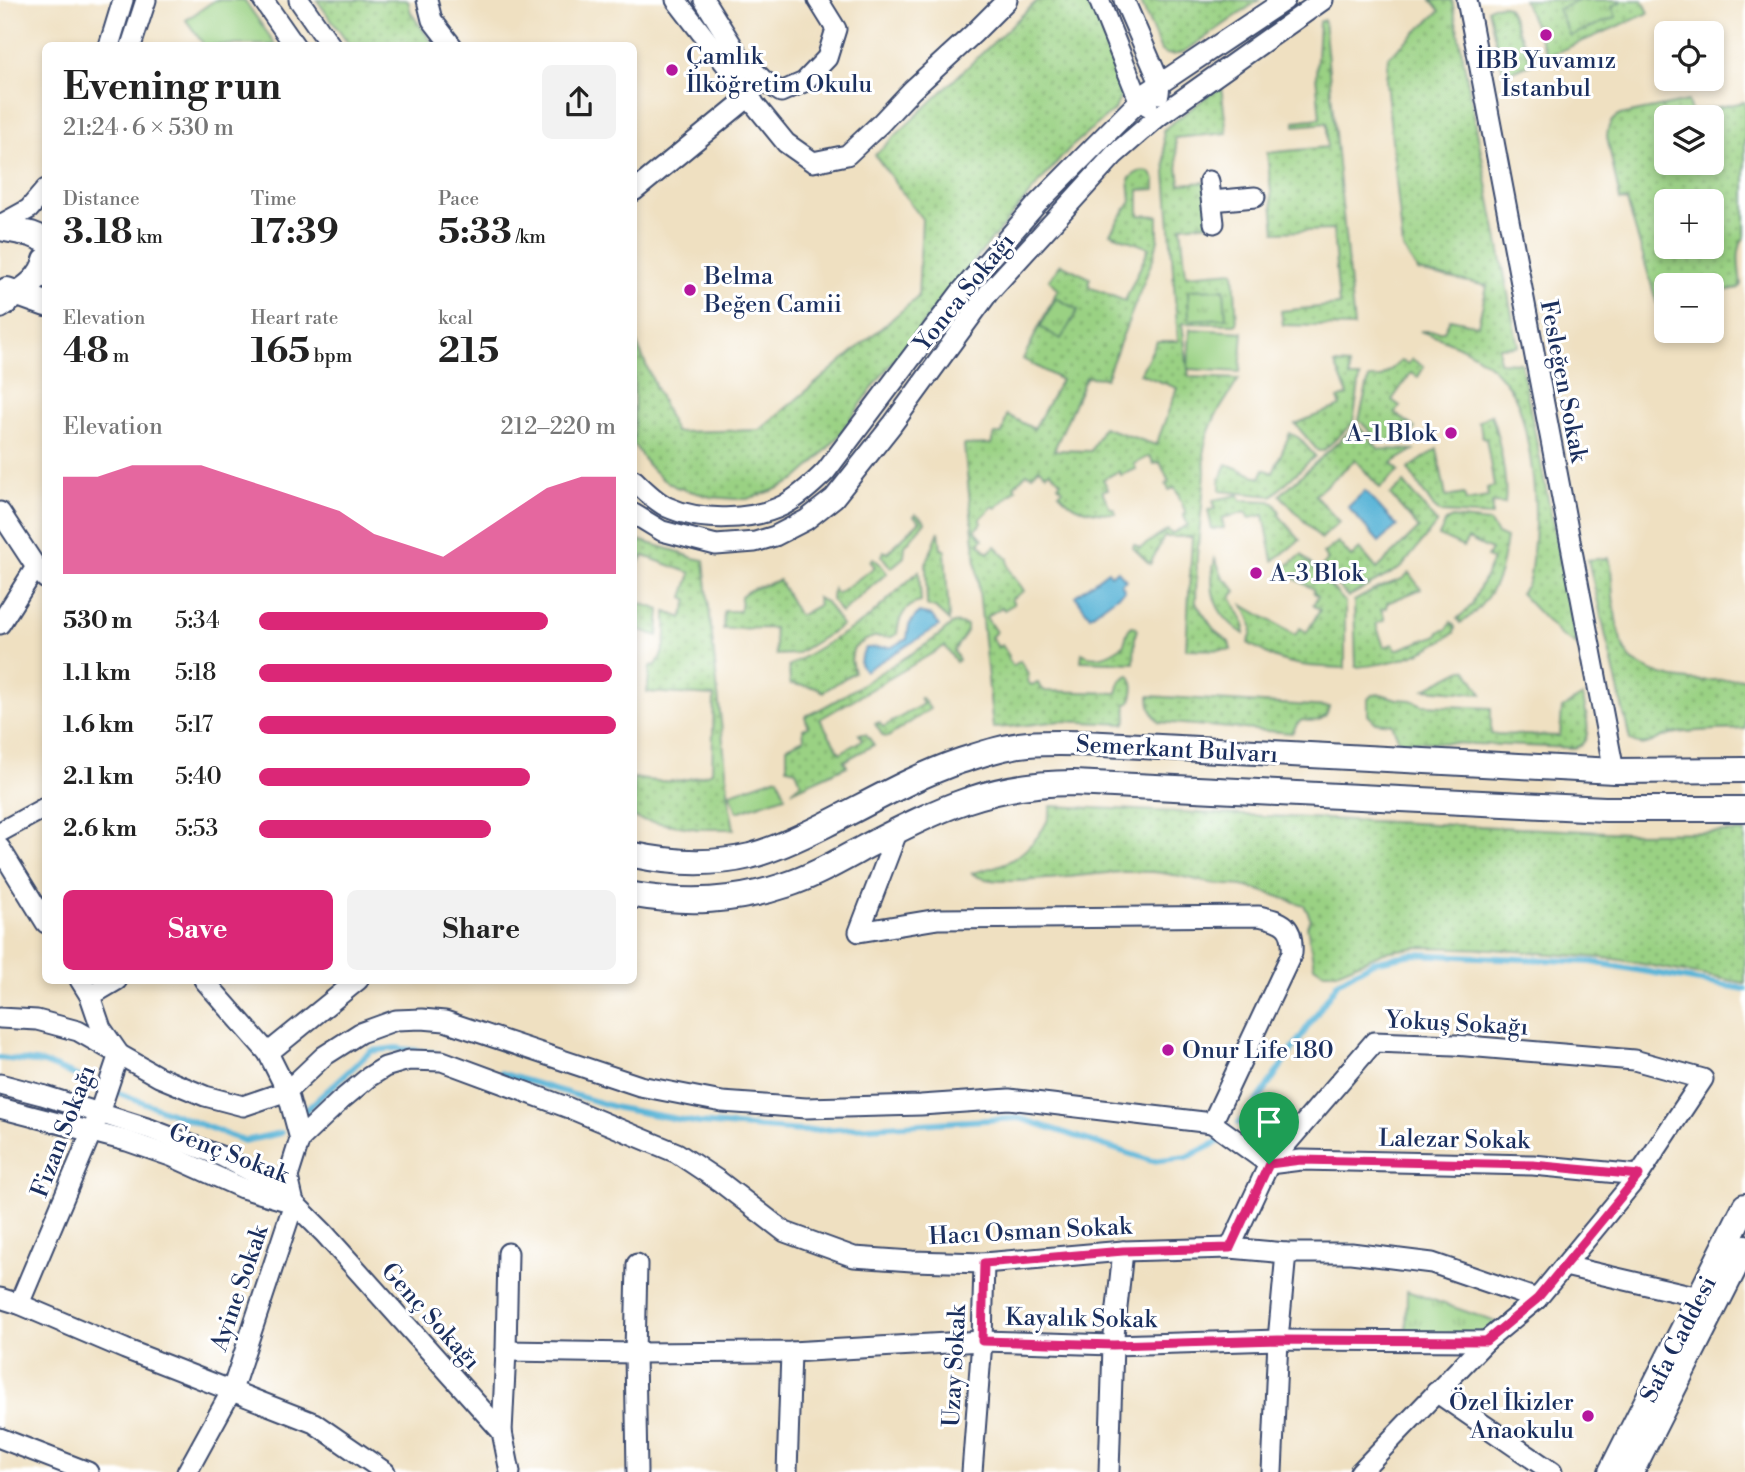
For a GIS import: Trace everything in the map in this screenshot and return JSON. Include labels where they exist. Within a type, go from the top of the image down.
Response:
[{"type":"main road","points":[[0,226],[31,234],[42,242]]},
{"type":"main road","points":[[6,296],[33,284],[42,271]]},
{"type":"main road","points":[[6,296],[42,303]]},
{"type":"main road","name":"Semerkant Bulvarı","points":[[637,856],[693,862],[750,856],[802,836],[959,762],[988,752],[1027,744],[1103,744],[1614,771],[1745,770]]},
{"type":"main road","name":"Semerkant Bulvarı","points":[[637,896],[719,900],[751,895],[822,870],[898,830],[973,797],[1023,786],[1054,783],[1584,808],[1745,809]]},
{"type":"main road","name":"Safa Caddesi","points":[[1611,1472],[1745,1206]]},
{"type":"main road","name":"Safa Caddesi","points":[[1631,1472],[1745,1247]]},
{"type":"street","points":[[110,42],[123,0]]},
{"type":"street","points":[[132,42],[146,0]]},
{"type":"street","points":[[263,0],[292,42]]},
{"type":"street","points":[[299,0],[328,42]]},
{"type":"street","points":[[427,0],[432,20],[449,42]]},
{"type":"street","points":[[676,0],[786,143],[813,162],[847,155],[1007,0]]},
{"type":"street","points":[[693,22],[707,4],[739,56],[763,80],[780,92],[804,82],[827,58],[836,29],[818,0]]},
{"type":"street","points":[[1099,0],[1139,100],[1159,116]]},
{"type":"street","points":[[1124,0],[1160,83],[1159,116]]},
{"type":"street","name":"Yonca Sokağı","points":[[637,488],[667,507],[715,517],[761,514],[784,505],[807,490],[834,461],[960,293],[1037,205],[1139,100],[1284,0]]},
{"type":"street","name":"Yonca Sokağı","points":[[637,516],[662,531],[716,545],[755,542],[775,536],[806,520],[834,498],[892,425],[989,292],[1114,155],[1159,116],[1323,0]]},
{"type":"street","name":"Fesleğen Sokak","points":[[1468,0],[1614,771]]},
{"type":"street","points":[[637,189],[750,96]]},
{"type":"street","points":[[1209,181],[1214,223]]},
{"type":"street","points":[[0,226],[29,209],[42,194]]},
{"type":"street","points":[[1212,201],[1255,197]]},
{"type":"street","points":[[0,512],[41,573],[0,624]]},
{"type":"street","points":[[0,832],[42,809]]},
{"type":"street","points":[[898,830],[859,932],[938,919],[1259,916],[1283,924],[1290,932],[1292,953],[1212,1123]]},
{"type":"street","points":[[0,848],[42,916]]},
{"type":"street","points":[[208,984],[268,1053],[287,1091],[300,1139],[288,1177],[294,1203]]},
{"type":"street","points":[[268,1053],[353,984]]},
{"type":"street","name":"Fizan Sokağı","points":[[10,1301],[92,1132],[119,1054],[101,1028],[85,988]]},
{"type":"street","points":[[0,1018],[37,1020],[78,1031],[159,1077],[205,1096],[243,1106],[287,1091],[324,1056],[360,1033],[396,1020],[422,1018],[445,1021],[640,1086],[722,1102],[806,1108],[1009,1099],[1212,1123],[1269,1164]]},
{"type":"street","name":"Yokuş Sokağı","points":[[1230,1248],[1269,1164],[1374,1042],[1455,1045],[1634,1060],[1703,1079],[1639,1175]]},
{"type":"street","name":"Hacı Osman Sokak","points":[[300,1139],[340,1101],[385,1067],[409,1060],[442,1061],[569,1108],[677,1153],[719,1181],[785,1232],[854,1257],[984,1263],[1123,1251],[1230,1248],[1286,1253],[1351,1253],[1432,1263],[1537,1299]]},
{"type":"street","name":"Genç Sokak","points":[[0,1084],[99,1112],[223,1157],[260,1176],[294,1203]]},
{"type":"street","name":"Genç Sokak","points":[[0,1108],[127,1141],[173,1157],[243,1188],[294,1203]]},
{"type":"street","name":"Lalezar Sokak","points":[[1269,1164],[1301,1160],[1533,1165],[1639,1175]]},
{"type":"street","points":[[1348,1472],[1361,1472],[1486,1341],[1537,1299],[1639,1175]]},
{"type":"street","name":"Ayine Sokak","points":[[187,1472],[232,1390],[294,1203]]},
{"type":"street","name":"Genç Sokağı","points":[[294,1203],[502,1432]]},
{"type":"street","points":[[1109,1472],[1113,1345],[1123,1251]]},
{"type":"street","points":[[508,1253],[502,1432],[510,1472]]},
{"type":"street","points":[[1272,1472],[1278,1340],[1286,1253]]},
{"type":"street","name":"Uzay Sokak","points":[[972,1472],[982,1341],[984,1263]]},
{"type":"street","points":[[637,1264],[635,1353],[638,1472]]},
{"type":"street","points":[[1565,1265],[1699,1297]]},
{"type":"street","points":[[10,1301],[314,1423],[385,1472]]},
{"type":"street","name":"Kayalık Sokak","points":[[506,1351],[791,1352],[982,1341],[1113,1345],[1278,1340],[1486,1341]]},
{"type":"street","points":[[787,1472],[791,1352]]},
{"type":"street","points":[[1436,1392],[1552,1472]]},
{"type":"street","points":[[0,1438],[89,1472]]},
{"type":"green space","points":[[215,0],[244,0],[274,42],[202,42],[186,20]]},
{"type":"green space","points":[[317,0],[408,0],[411,13],[432,42],[347,42]]},
{"type":"green space","points":[[1038,0],[1090,0],[1123,85],[1123,92],[1115,109],[1069,149],[1033,190],[879,379],[837,438],[794,481],[747,499],[711,497],[676,487],[661,478],[637,449],[637,344],[675,432],[760,430],[918,297],[922,219],[875,155]]},
{"type":"green space","points":[[1140,0],[1259,0],[1187,50],[1171,55],[1161,51]]},
{"type":"green space","points":[[1431,0],[1452,0],[1518,346],[1499,347],[1499,362],[1521,363],[1577,645],[1560,635],[1520,593],[1527,586],[1530,576],[1535,505],[1529,451],[1517,401],[1502,378],[1485,362],[1453,344],[1420,331],[1444,331],[1450,319],[1478,325],[1487,286],[1418,271],[1403,249],[1386,81],[1388,57],[1440,11]]},
{"type":"green space","points":[[1523,0],[1643,0],[1649,13],[1548,56]]},
{"type":"green space","points":[[1580,0],[1621,2],[1612,6],[1616,17],[1570,36],[1558,9]]},
{"type":"green space","points":[[1504,5],[1508,7],[1532,63],[1504,75],[1488,9]]},
{"type":"green space","points":[[1324,20],[1354,327],[1283,325],[1281,311],[1339,305],[1333,230],[1275,232],[1267,153],[1327,147],[1327,123],[1295,126],[1295,121],[1320,118],[1316,75],[1319,22]]},
{"type":"green space","points":[[1221,86],[1227,133],[1175,138],[1180,184],[1205,182],[1210,223],[1181,226],[1186,275],[1234,271],[1237,324],[1182,323],[1189,377],[1239,379],[1215,417],[1207,436],[1197,557],[1196,603],[1215,631],[1229,642],[1231,650],[1186,649],[1192,537],[1164,537],[1150,564],[1133,548],[1134,544],[1140,548],[1168,530],[1171,534],[1188,525],[1175,488],[1169,490],[1166,484],[1169,482],[1160,462],[1154,464],[1150,456],[1134,464],[1136,469],[1121,475],[1119,471],[1103,479],[1108,489],[1102,491],[1110,508],[1116,513],[1085,510],[1072,505],[1059,493],[1063,490],[1058,485],[1061,482],[1050,471],[1046,474],[1039,468],[1032,475],[1027,473],[1014,486],[1016,489],[980,519],[982,523],[975,530],[983,539],[979,543],[988,553],[995,546],[1008,559],[1010,571],[1024,591],[1011,599],[1014,604],[1004,610],[1002,607],[986,617],[996,632],[991,637],[998,647],[1002,645],[1013,666],[1020,661],[1029,675],[1027,681],[1031,685],[1038,683],[1045,691],[1117,693],[1121,681],[1129,675],[1133,682],[1133,692],[1130,703],[1126,704],[1127,720],[1124,724],[1061,721],[993,728],[964,445],[991,444],[995,434],[1002,434],[1007,415],[1034,429],[1061,380],[1023,359],[1058,289],[1049,280],[1061,264],[1090,278],[1089,287],[1125,301],[1149,248],[1110,233],[1131,201],[1129,179],[1143,171],[1150,172],[1155,180],[1155,189],[1139,190],[1139,215],[1158,216],[1158,239],[1154,256],[1106,378],[1086,377],[1054,450],[1091,451],[1103,427],[1156,445],[1177,388],[1140,374],[1157,341],[1178,341],[1163,130]]},
{"type":"green space","points":[[1688,101],[1689,105],[1669,105]]},
{"type":"green space","points":[[1745,102],[1745,236],[1739,253],[1739,288],[1724,291],[1724,273],[1654,273],[1654,294],[1627,201],[1620,200],[1607,137],[1614,119],[1620,115],[1654,108],[1654,175],[1724,175],[1724,106]]},
{"type":"green space","points":[[1224,289],[1226,318],[1189,320],[1188,290]]},
{"type":"green space","points":[[1056,298],[1078,310],[1061,339],[1040,327]]},
{"type":"green space","points":[[1190,329],[1243,332],[1240,372],[1188,369]]},
{"type":"green space","points":[[1412,359],[1424,367],[1418,377],[1411,373],[1392,400],[1400,406],[1395,413],[1415,428],[1409,442],[1380,442],[1359,420],[1369,378],[1381,378],[1401,361],[1408,364]]},
{"type":"green space","points":[[1335,364],[1349,365],[1350,378],[1360,378],[1353,423],[1323,451],[1318,451],[1295,424],[1340,406],[1338,399],[1348,395]]},
{"type":"green space","points":[[1491,414],[1502,459],[1505,504],[1492,503],[1492,516],[1441,513],[1432,505],[1408,469],[1437,449],[1446,497],[1464,494],[1466,501],[1488,497],[1487,488],[1494,486],[1486,438],[1482,437],[1478,422]]},
{"type":"green space","points":[[1357,425],[1379,449],[1414,450],[1392,463],[1399,471],[1380,488],[1355,460],[1315,495],[1339,522],[1321,539],[1280,495]]},
{"type":"green space","points":[[1290,433],[1299,438],[1315,456],[1272,496],[1220,491],[1220,479],[1227,464],[1260,478],[1264,469],[1273,473]]},
{"type":"green space","points":[[1404,483],[1437,523],[1401,568],[1348,597],[1321,567],[1328,560],[1323,554],[1338,542],[1351,557],[1360,549],[1377,569],[1419,528],[1390,495]]},
{"type":"green space","points":[[1239,495],[1241,500],[1270,501],[1275,504],[1280,512],[1278,514],[1300,540],[1273,561],[1264,515],[1249,518],[1247,512],[1222,518],[1224,528],[1212,529],[1208,510],[1215,509],[1213,500]]},
{"type":"green space","points":[[916,514],[925,522],[905,546],[904,557],[891,568],[882,556],[884,551],[887,553],[920,521],[914,516]]},
{"type":"green space","points":[[1452,518],[1489,522],[1497,534],[1506,538],[1501,567],[1494,586],[1479,608],[1460,623],[1457,619],[1471,606],[1493,560],[1487,557],[1491,550],[1468,539],[1463,547],[1439,536],[1446,521]]},
{"type":"green space","points":[[939,531],[941,549],[945,550],[949,621],[935,608],[927,606],[926,564]]},
{"type":"green space","points":[[637,540],[704,560],[734,829],[698,829],[637,818],[637,778],[673,781],[712,772],[714,696],[647,692],[650,666],[656,665],[664,646],[666,612],[682,618],[688,600],[683,597],[691,573],[644,556],[638,564]]},
{"type":"green space","points":[[1302,555],[1345,602],[1345,668],[1291,663],[1273,657],[1248,643],[1252,623],[1243,605],[1295,635],[1300,628],[1307,632],[1320,610],[1313,605],[1318,596],[1313,589],[1281,571]]},
{"type":"green space","points":[[873,558],[887,573],[841,613],[832,600],[833,589],[837,594],[875,567],[870,561]]},
{"type":"green space","points":[[1608,558],[1618,628],[1621,641],[1631,659],[1652,671],[1678,679],[1745,678],[1745,729],[1671,734],[1640,745],[1630,740],[1588,560]]},
{"type":"green space","points":[[1215,559],[1224,580],[1236,591],[1231,597],[1245,625],[1244,634],[1226,619],[1216,602],[1212,582]]},
{"type":"green space","points":[[919,571],[921,602],[915,603],[903,614],[897,634],[871,638],[853,649],[851,660],[854,672],[823,692],[818,688],[790,684],[789,666],[866,620]]},
{"type":"green space","points":[[1409,573],[1421,589],[1387,603],[1387,608],[1381,609],[1385,620],[1376,624],[1384,647],[1393,644],[1396,650],[1438,635],[1447,629],[1451,622],[1455,627],[1454,633],[1408,657],[1383,664],[1356,667],[1354,601],[1402,579]]},
{"type":"green space","points":[[779,580],[799,616],[819,605],[817,598],[826,602],[842,626],[796,654],[776,655],[774,628],[723,629],[724,611],[740,611],[741,596],[754,588]]},
{"type":"green space","points":[[637,602],[660,610],[658,636],[637,629]]},
{"type":"green space","points":[[953,623],[967,625],[967,631],[954,651],[959,660],[956,662],[945,646],[820,719],[840,753],[862,740],[859,734],[866,734],[874,745],[844,761],[847,766],[792,791],[801,782],[796,770],[787,768],[787,747],[804,739],[803,729],[808,727],[805,716],[837,700],[921,648]]},
{"type":"green space","points":[[1132,626],[1137,629],[1134,663],[1081,661],[1082,653],[1092,657],[1102,656],[1122,646]]},
{"type":"green space","points":[[1464,669],[1482,694],[1425,689]]},
{"type":"green space","points":[[1381,694],[1423,705],[1491,708],[1491,734],[1560,736],[1562,708],[1583,696],[1587,734],[1581,745],[1574,748],[1399,741],[1392,724],[1375,722],[1368,715],[1368,699],[1372,695]]},
{"type":"green space","points":[[1149,696],[1329,707],[1323,718],[1315,721],[1302,720],[1292,733],[1159,722],[1151,710]]},
{"type":"green space","points":[[920,698],[930,709],[888,737],[883,736],[875,724],[879,722],[883,727],[923,704]]},
{"type":"green space","points":[[778,777],[785,796],[737,812],[730,793]]},
{"type":"green space","points":[[1051,806],[1627,833],[1745,832],[1745,983],[1615,959],[1491,949],[1419,947],[1384,952],[1337,972],[1323,972],[1314,966],[1307,926],[1311,919],[1304,905],[1258,890],[1152,872],[1114,872],[1006,881],[980,878],[972,873],[1001,865],[1023,852],[1043,829]]},
{"type":"green space","points":[[1407,1291],[1496,1322],[1494,1333],[1406,1333]]},
{"type":"water","points":[[1365,491],[1397,526],[1379,542],[1348,507]]},
{"type":"water","points":[[1117,570],[1126,580],[1121,584],[1125,590],[1090,616],[1075,596],[1108,571],[1111,575]]},
{"type":"water","points":[[918,613],[932,616],[939,626],[865,671],[860,664],[866,648],[892,647],[907,639],[909,625]]},
{"type":"waterway","points":[[1239,1123],[1248,1115],[1338,982],[1373,962],[1413,954],[1592,962],[1745,989]]},
{"type":"waterway","points":[[305,1111],[371,1051],[396,1048],[434,1053]]},
{"type":"waterway","points":[[0,1058],[44,1063],[90,1081]]},
{"type":"waterway","points":[[501,1073],[618,1108],[699,1123],[802,1131],[1019,1118],[1152,1161],[1187,1157],[1220,1141]]},
{"type":"waterway","points":[[119,1093],[244,1141],[281,1133]]},
{"type":"place","name":"İBB Yuvamız İstanbul","points":[[1546,35]]},
{"type":"place","name":"Çamlık İlköğretim Okulu","points":[[672,70]]},
{"type":"place","name":"Belma Beğen Camii","points":[[690,290]]},
{"type":"place","name":"A-1 Blok","points":[[1451,433]]},
{"type":"place","name":"A-3 Blok","points":[[1256,573]]},
{"type":"place","name":"Onur Life 180","points":[[1168,1050]]},
{"type":"place","name":"Özel İkizler Anaokulu","points":[[1588,1416]]},
{"type":"route","points":[[1301,1160],[1533,1165],[1639,1175],[1537,1299],[1486,1341],[1278,1340],[1113,1345],[982,1341],[984,1263],[1123,1251],[1230,1248],[1269,1164],[1301,1160]]}]
